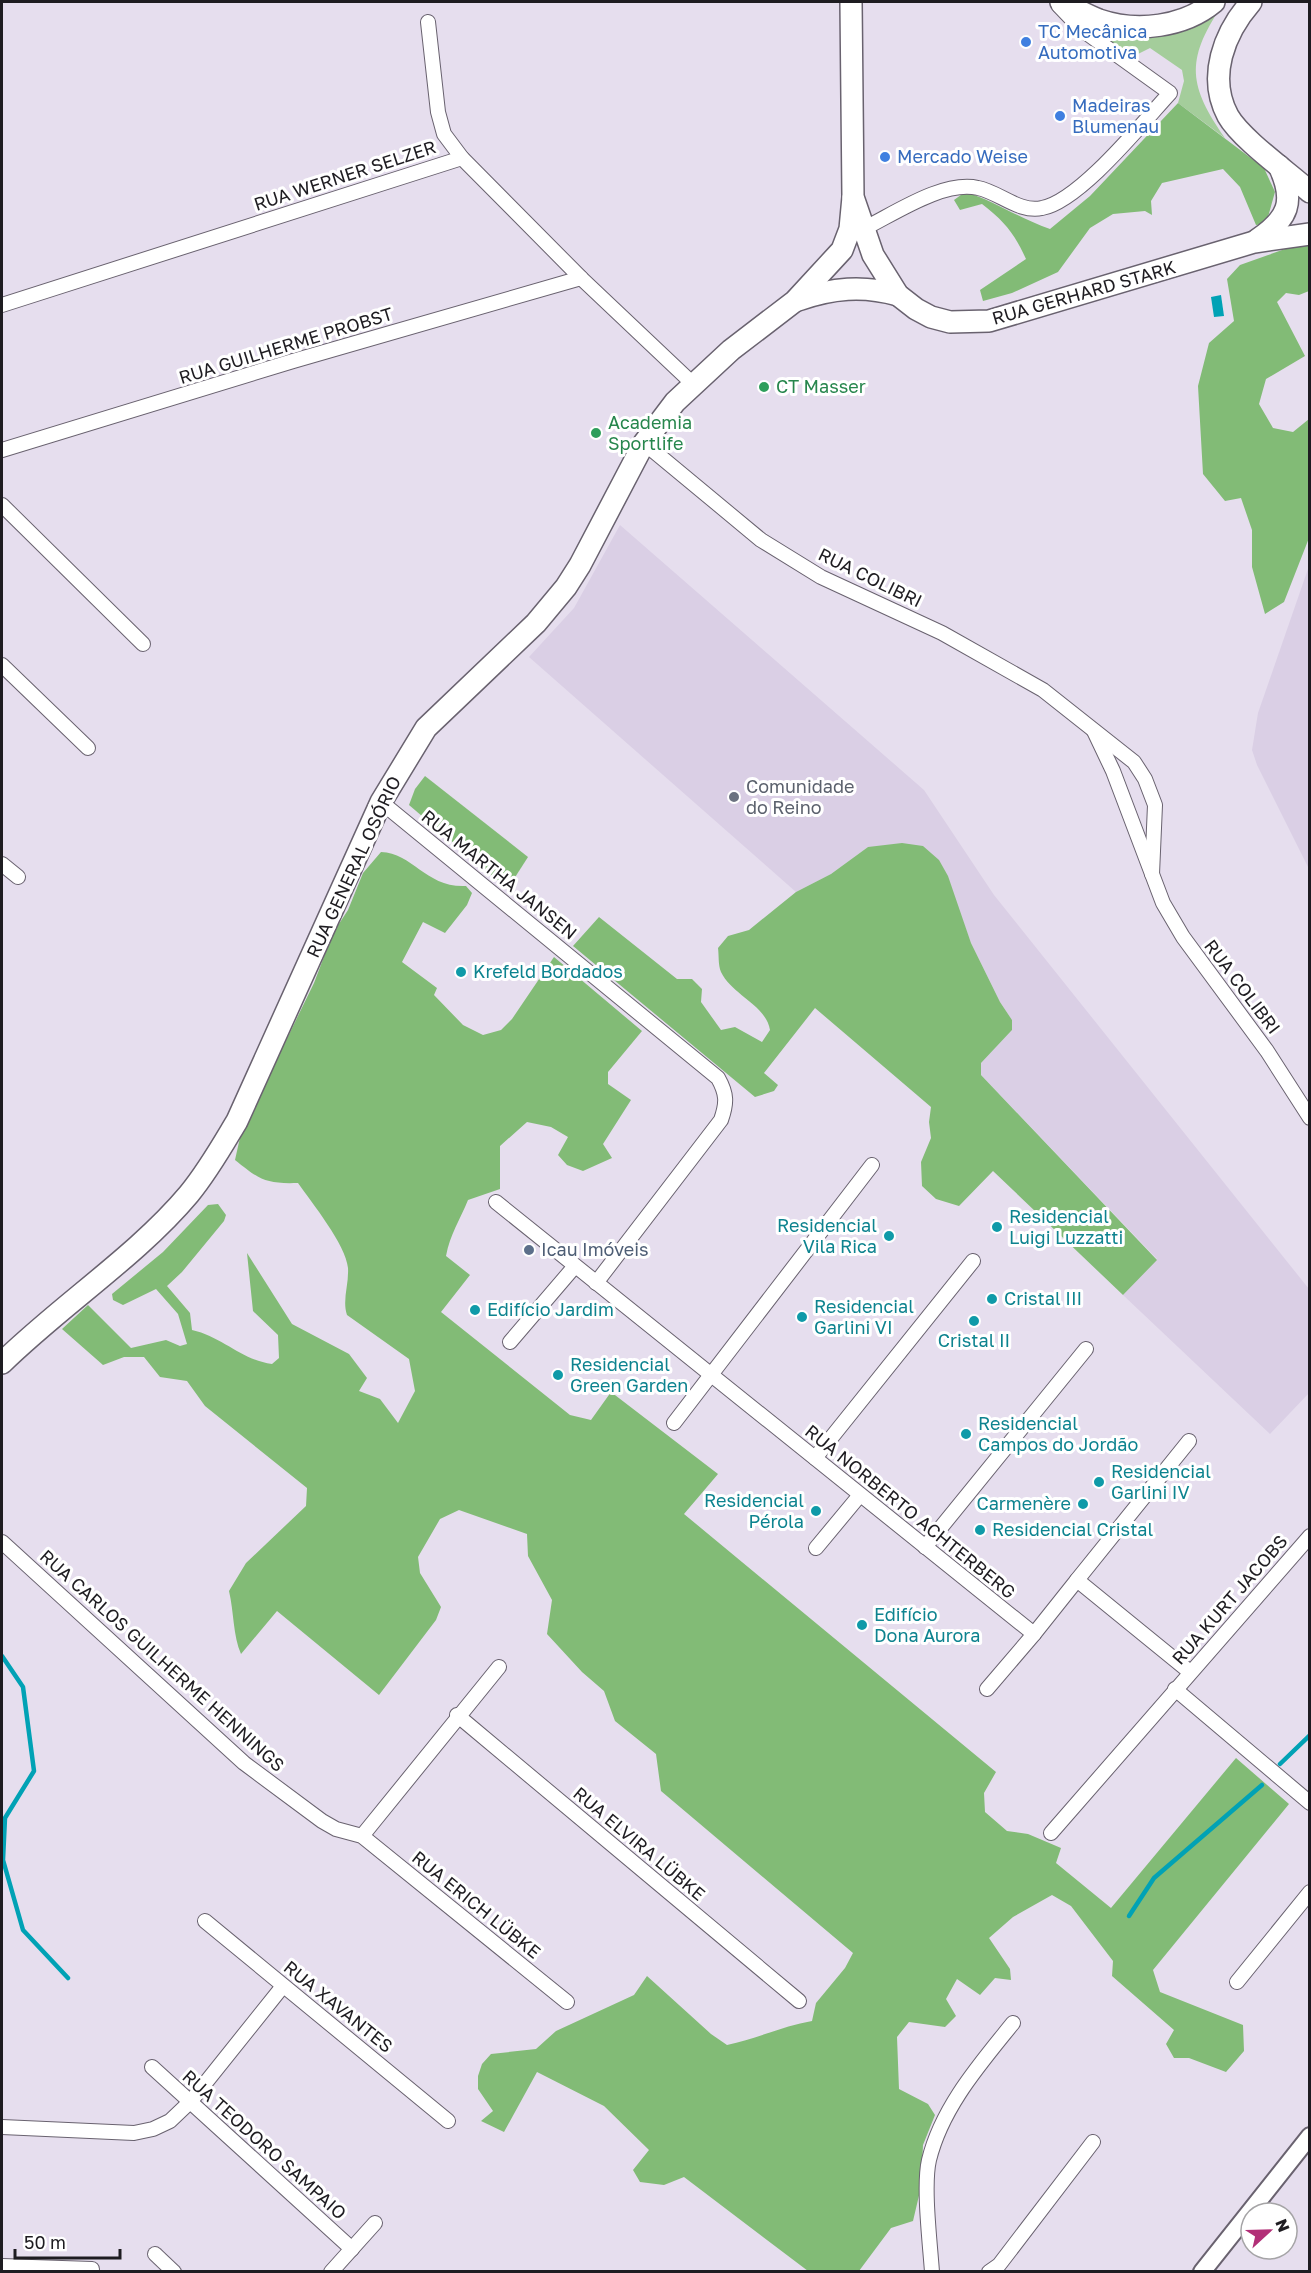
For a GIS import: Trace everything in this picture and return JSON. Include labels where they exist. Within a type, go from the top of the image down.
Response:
[{"type":"main road","name":"RUA GERHARD STARK","points":[[851,2],[853,197],[880,269],[898,295],[931,317],[950,322],[989,321],[1254,242],[1310,234]]},
{"type":"main road","points":[[1061,2],[1099,20],[1139,28],[1178,22],[1201,12],[1214,2]]},
{"type":"main road","points":[[1251,2],[1226,37],[1218,79],[1221,100],[1229,118],[1310,192]]},
{"type":"main road","name":"RUA GERHARD STARK","points":[[1254,242],[1274,228],[1284,215],[1289,202],[1286,182],[1277,162]]},
{"type":"main road","name":"RUA GENERAL OSÓRIO","points":[[5,1354],[144,1237],[188,1195],[213,1162],[237,1121],[381,802],[426,728],[536,623],[566,587],[586,555],[644,443],[658,422],[692,383],[795,301],[842,250],[850,229],[853,197]]},
{"type":"main road","name":"RUA GENERAL OSÓRIO","points":[[795,301],[840,289],[877,289],[898,295]]},
{"type":"street","points":[[864,229],[942,190],[963,186],[979,188],[1024,208],[1040,209],[1052,205],[1077,188],[1107,161],[1170,93],[1081,29],[1054,2]]},
{"type":"street","points":[[428,22],[438,112],[444,134],[462,158]]},
{"type":"street","name":"RUA WERNER SELZER","points":[[2,305],[462,158],[581,278],[692,383]]},
{"type":"street","name":"RUA GUILHERME PROBST","points":[[2,450],[293,361],[581,278]]},
{"type":"street","name":"RUA COLIBRI","points":[[644,443],[761,540],[821,577],[942,633],[1043,690],[1134,762],[1155,806],[1152,874]]},
{"type":"street","points":[[2,505],[143,644]]},
{"type":"street","points":[[2,665],[88,748]]},
{"type":"street","name":"RUA COLIBRI","points":[[1092,727],[1113,771],[1163,903],[1183,937],[1268,1051],[1310,1118]]},
{"type":"street","points":[[1113,771],[1134,762]]},
{"type":"street","name":"RUA MARTHA JANSEN","points":[[381,802],[718,1078],[724,1089],[727,1104],[721,1120],[596,1283]]},
{"type":"street","points":[[1131,823],[1139,825],[1156,819]]},
{"type":"street","points":[[2,864],[18,877]]},
{"type":"street","points":[[674,1424],[872,1165]]},
{"type":"street","points":[[496,1202],[596,1283]]},
{"type":"street","points":[[814,1458],[973,1261]]},
{"type":"street","points":[[510,1342],[575,1266]]},
{"type":"street","name":"RUA NORBERTO ACHTERBERG","points":[[596,1283],[1034,1634]]},
{"type":"street","points":[[925,1547],[1086,1349]]},
{"type":"street","points":[[987,1689],[1189,1441]]},
{"type":"street","points":[[816,1548],[860,1495]]},
{"type":"street","name":"RUA KURT JACOBS","points":[[1310,1536],[1175,1689],[1310,1803]]},
{"type":"street","name":"RUA CARLOS GUILHERME HENNINGS","points":[[2,1542],[244,1763],[322,1821],[336,1829],[362,1836]]},
{"type":"street","points":[[1077,1580],[1190,1672]]},
{"type":"street","points":[[362,1836],[457,1715],[499,1666]]},
{"type":"street","points":[[1051,1833],[1175,1689]]},
{"type":"street","name":"RUA ELVIRA LÜBKE","points":[[457,1715],[798,2001]]},
{"type":"street","name":"RUA ERICH LÜBKE","points":[[362,1836],[567,2002]]},
{"type":"street","points":[[1237,1982],[1310,1892]]},
{"type":"street","name":"RUA XAVANTES","points":[[205,1921],[448,2121]]},
{"type":"street","points":[[2,2127],[134,2133],[153,2129],[170,2121],[191,2101],[283,1986]]},
{"type":"street","points":[[932,2271],[928,2228],[929,2161],[949,2110],[973,2073],[1013,2023]]},
{"type":"street","name":"RUA TEODORO SAMPAIO","points":[[152,2067],[352,2249]]},
{"type":"street","points":[[1202,2271],[1310,2136]]},
{"type":"street","points":[[989,2271],[999,2265],[1093,2142]]},
{"type":"street","points":[[331,2271],[375,2223]]},
{"type":"street","points":[[155,2254],[174,2271]]},
{"type":"street","points":[[2,2266],[92,2269]]},
{"type":"shaded area","points":[[620,525],[924,790],[994,895],[1309,1289],[1309,1393],[1270,1434],[1123,1295],[1157,1259],[981,1075],[980,1064],[1012,1030],[1012,1020],[1000,1002],[971,943],[960,913],[868,847],[831,874],[796,892],[529,657],[574,608]]},
{"type":"shaded area","points":[[1309,566],[1309,869],[1257,765],[1252,750],[1258,713]]},
{"type":"green space","points":[[1221,7],[1201,43],[1196,73],[1198,88],[1204,103],[1225,138],[1178,103],[1184,81],[1182,70],[1150,48],[1132,57],[1097,33],[1133,36],[1162,34],[1190,25]]},
{"type":"green space","points":[[1178,103],[1264,168],[1275,192],[1266,224],[1256,225],[1240,187],[1223,169],[1162,183],[1151,201],[1152,215],[1145,211],[1113,214],[1090,228],[1058,272],[1012,293],[983,301],[980,290],[1026,259],[1008,228],[990,210],[982,204],[960,210],[954,200],[965,192],[1050,229],[1090,196]]},
{"type":"green space","points":[[1302,243],[1309,243],[1309,291],[1299,295],[1286,293],[1277,302],[1305,356],[1266,379],[1259,404],[1273,428],[1293,432],[1309,419],[1309,538],[1284,602],[1265,614],[1252,567],[1252,530],[1241,498],[1225,501],[1203,474],[1198,386],[1209,343],[1234,321],[1227,279],[1240,265]]},
{"type":"green space","points":[[425,776],[528,857],[512,882],[497,880],[409,805],[415,789]]},
{"type":"green space","points":[[902,843],[923,846],[939,860],[948,876],[971,943],[1000,1002],[1012,1020],[1012,1030],[981,1063],[981,1075],[1157,1260],[1123,1295],[993,1171],[959,1206],[936,1199],[922,1186],[921,1162],[931,1138],[929,1122],[931,1107],[815,1008],[764,1073],[778,1085],[774,1091],[755,1097],[573,946],[599,917],[677,979],[692,979],[702,989],[701,1002],[721,1030],[735,1027],[762,1042],[770,1030],[767,1021],[756,1007],[726,980],[720,969],[718,948],[728,936],[749,930],[796,892],[831,874],[868,847]]},
{"type":"green space","points":[[381,852],[402,858],[440,882],[466,886],[472,893],[467,905],[445,933],[423,922],[402,962],[437,988],[434,995],[463,1025],[483,1035],[501,1030],[512,1019],[554,957],[642,1031],[608,1072],[608,1084],[631,1100],[603,1144],[612,1158],[583,1171],[567,1165],[558,1155],[568,1137],[551,1127],[527,1122],[500,1146],[500,1189],[468,1200],[450,1241],[446,1256],[470,1275],[441,1312],[570,1415],[591,1420],[611,1392],[718,1474],[684,1514],[996,1772],[984,1793],[985,1812],[1007,1831],[1028,1834],[1061,1848],[1056,1863],[1111,1908],[1236,1758],[1289,1804],[1153,1970],[1160,1992],[1243,2025],[1244,2051],[1226,2072],[1189,2058],[1174,2058],[1166,2044],[1174,2030],[1112,1976],[1113,1961],[1071,1906],[1052,1895],[1013,1917],[989,1938],[1010,1969],[1011,1980],[995,1978],[980,1995],[957,1979],[946,1999],[956,2016],[945,2027],[909,2022],[897,2037],[899,2089],[928,2104],[935,2115],[923,2145],[921,2187],[913,2221],[891,2228],[859,2271],[808,2271],[684,2177],[664,2185],[640,2182],[633,2170],[649,2150],[604,2106],[537,2072],[504,2132],[481,2121],[493,2111],[478,2089],[478,2076],[482,2064],[491,2054],[536,2049],[556,2031],[634,1995],[647,1976],[711,2034],[727,2045],[812,2021],[816,2003],[845,1968],[853,1953],[661,1791],[656,1754],[615,1721],[604,1691],[582,1672],[547,1634],[552,1600],[528,1556],[527,1534],[459,1510],[440,1519],[418,1557],[420,1573],[441,1607],[436,1620],[379,1695],[277,1611],[241,1654],[236,1640],[229,1591],[246,1563],[306,1506],[307,1488],[205,1406],[187,1381],[160,1377],[144,1357],[124,1357],[103,1365],[62,1329],[88,1305],[131,1348],[166,1340],[180,1346],[187,1344],[178,1314],[156,1289],[123,1305],[113,1300],[112,1294],[163,1252],[208,1205],[218,1204],[226,1215],[224,1221],[182,1272],[167,1286],[190,1313],[192,1330],[203,1333],[261,1362],[272,1364],[279,1358],[278,1335],[253,1311],[247,1253],[292,1324],[349,1354],[367,1378],[359,1391],[380,1399],[398,1423],[415,1391],[409,1359],[347,1315],[345,1304],[348,1268],[335,1236],[298,1183],[278,1183],[264,1179],[235,1160],[241,1133],[314,983],[333,933],[348,910],[363,873]]},
{"type":"water","points":[[1221,295],[1224,316],[1214,317],[1211,297]]},
{"type":"waterway","points":[[2,1656],[23,1687],[34,1771],[5,1818],[3,1860],[23,1930],[68,1978]]},
{"type":"waterway","points":[[1280,1764],[1310,1735]]},
{"type":"waterway","points":[[1129,1916],[1154,1878],[1262,1785]]},
{"type":"place","name":"TC Mecânica Automotiva","points":[[1026,42]]},
{"type":"place","name":"Madeiras Blumenau","points":[[1060,116]]},
{"type":"place","name":"Mercado Weise","points":[[885,157]]},
{"type":"place","name":"CT Masser","points":[[764,387]]},
{"type":"place","name":"Academia Sportlife","points":[[596,433]]},
{"type":"place","name":"Comunidade do Reino","points":[[734,797]]},
{"type":"place","name":"Krefeld Bordados","points":[[461,972]]},
{"type":"place","name":"Residencial Luigi Luzzatti","points":[[997,1227]]},
{"type":"place","name":"Residencial Vila Rica","points":[[889,1236]]},
{"type":"place","name":"Icau Imóveis","points":[[529,1250]]},
{"type":"place","name":"Cristal III","points":[[992,1299]]},
{"type":"place","name":"Edifício Jardim","points":[[475,1310]]},
{"type":"place","name":"Residencial Garlini VI","points":[[802,1317]]},
{"type":"place","name":"Cristal II","points":[[974,1321]]},
{"type":"place","name":"Residencial Green Garden","points":[[558,1375]]},
{"type":"place","name":"Residencial Campos do Jordão","points":[[966,1434]]},
{"type":"place","name":"Residencial Garlini IV","points":[[1099,1482]]},
{"type":"place","name":"Carmenère","points":[[1083,1504]]},
{"type":"place","name":"Residencial Pérola","points":[[816,1511]]},
{"type":"place","name":"Residencial Cristal","points":[[980,1530]]},
{"type":"place","name":"Edifício Dona Aurora","points":[[862,1625]]}]
